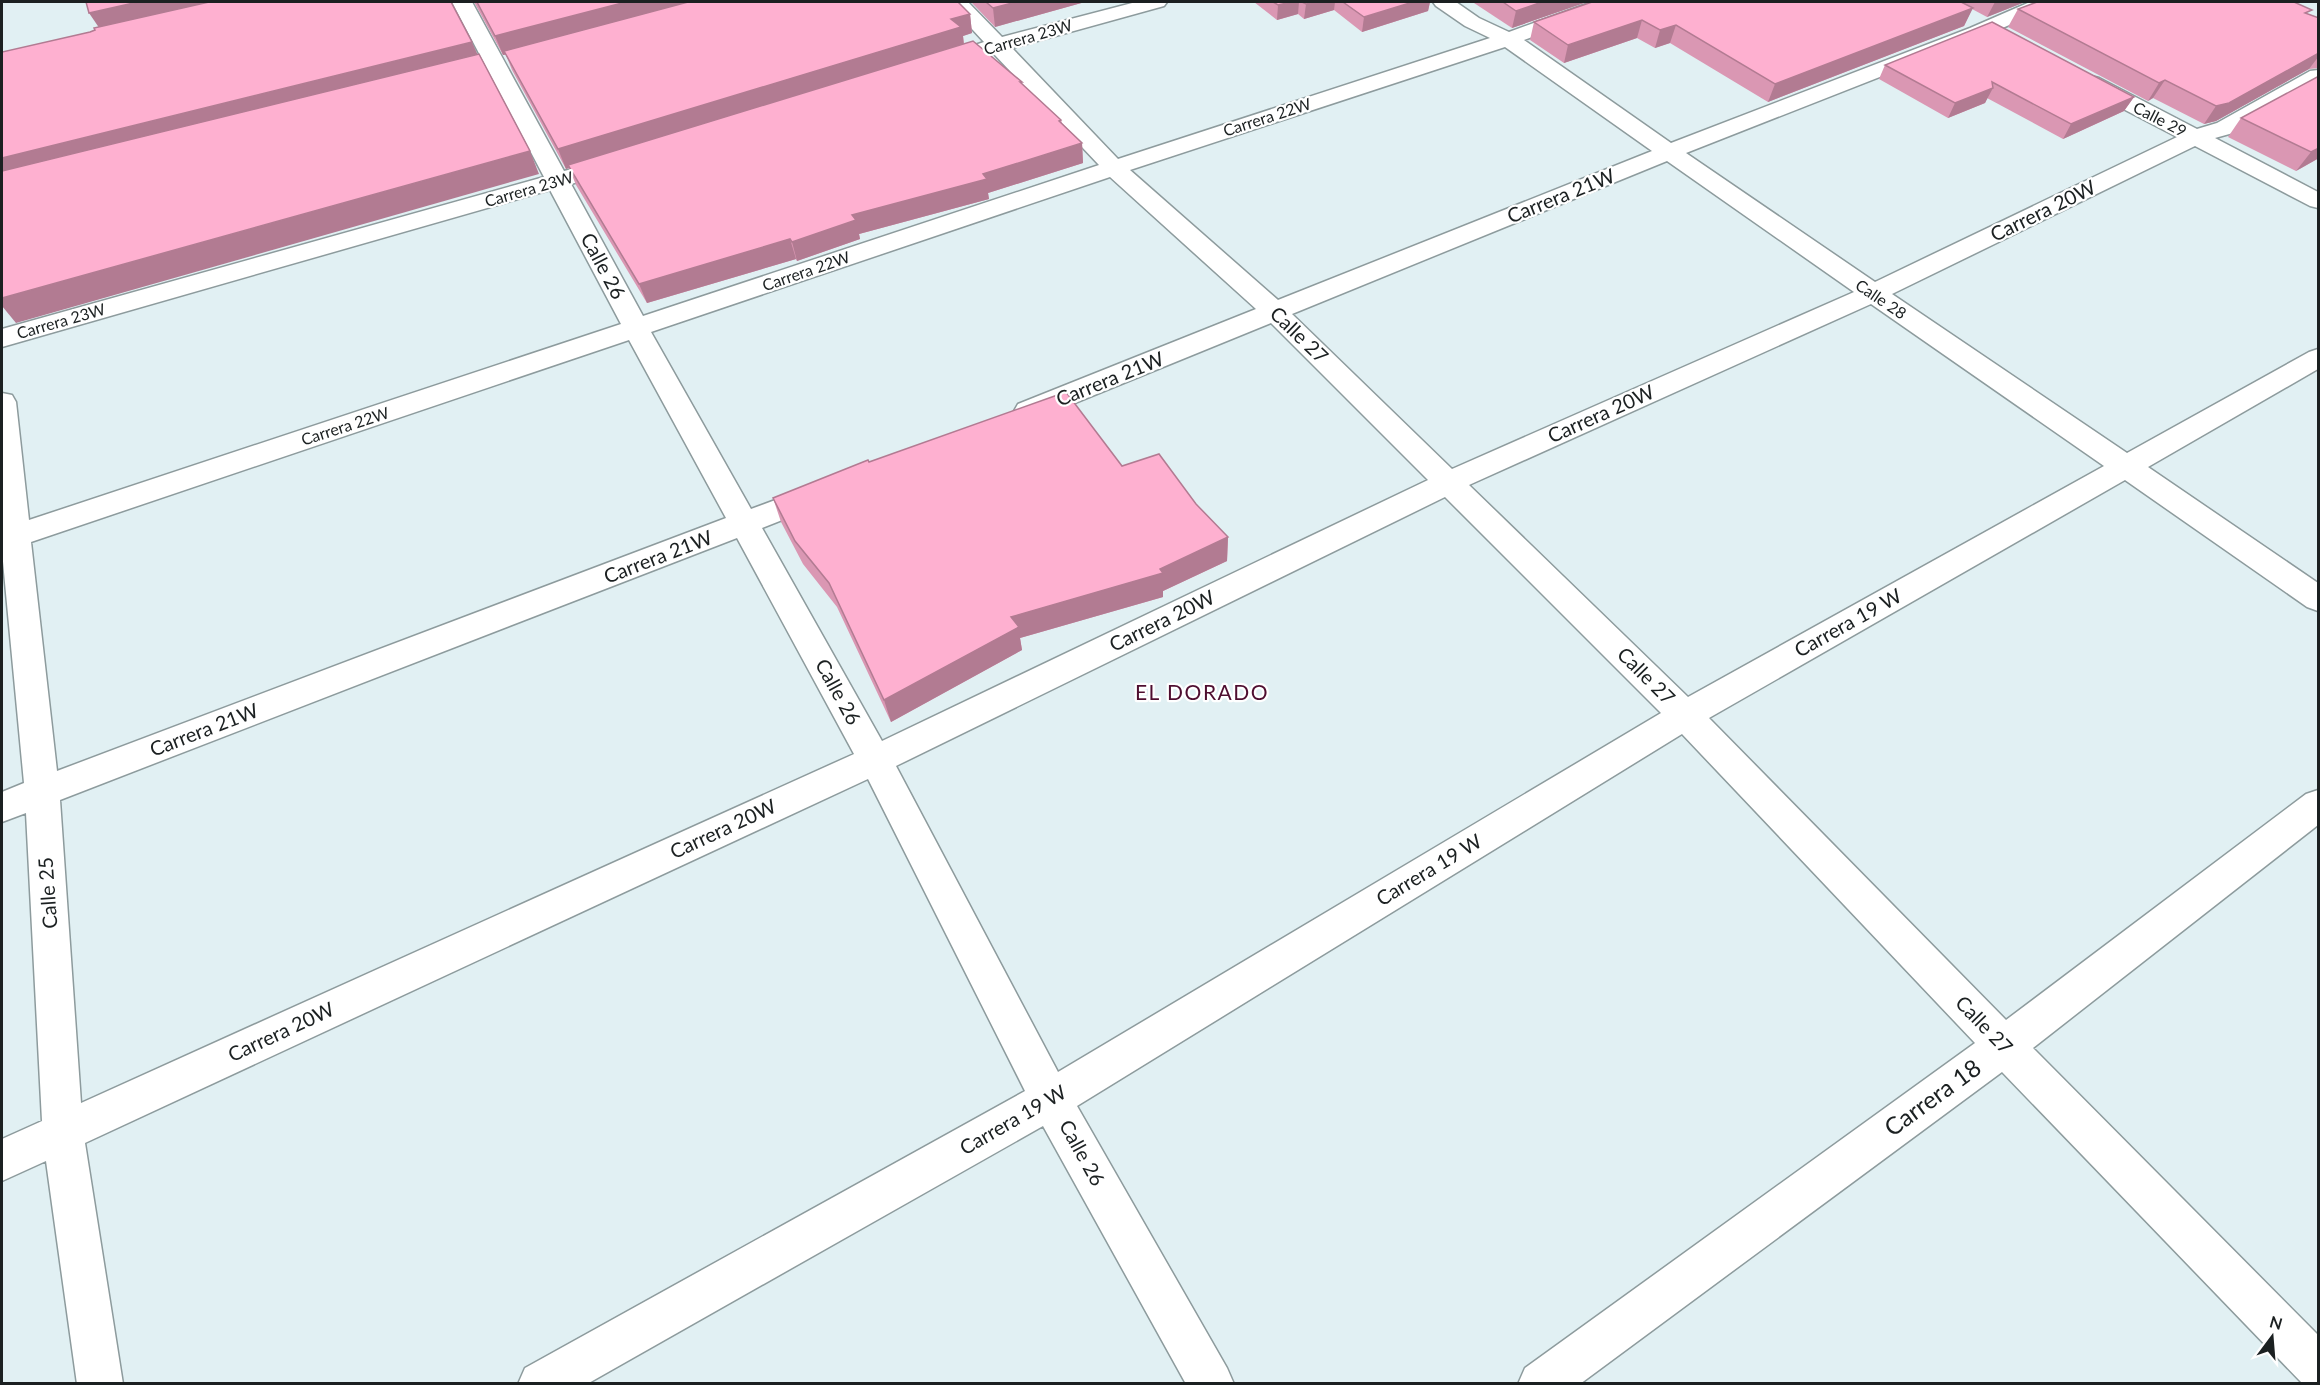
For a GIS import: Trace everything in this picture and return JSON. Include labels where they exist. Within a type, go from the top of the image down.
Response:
[{"type":"street","name":"Calle 26","points":[[462,2],[636,328],[875,760],[1051,1100],[1211,1383]]},
{"type":"street","name":"Calle 27","points":[[957,2],[1114,168],[1276,313],[1685,715],[2004,1046],[2319,1367]]},
{"type":"street","name":"Carrera 23W","points":[[953,58],[1157,2]]},
{"type":"street","name":"Calle 28","points":[[1443,2],[1472,22],[1508,39],[1873,294],[2319,599]]},
{"type":"street","name":"Carrera 22W","points":[[8,538],[1114,168],[1508,39],[1610,2]]},
{"type":"street","name":"Carrera 21W","points":[[1000,422],[2046,2]]},
{"type":"street","points":[[1966,15],[2010,39]]},
{"type":"street","name":"Calle 29","points":[[2073,73],[2319,201]]},
{"type":"street","name":"Carrera 20W","points":[[2,1160],[875,760],[1449,482],[1873,294],[2195,137],[2225,128],[2319,76]]},
{"type":"street","name":"Carrera 23W","points":[[2,338],[603,167]]},
{"type":"street","name":"Carrera 19 W","points":[[542,1383],[1051,1100],[1685,715],[2319,358]]},
{"type":"street","name":"Calle 25","points":[[2,402],[8,538],[42,792],[63,1132],[99,1383]]},
{"type":"street","name":"Carrera 21W","points":[[2,807],[746,524],[845,484]]},
{"type":"street","name":"Carrera 18","points":[[1541,1383],[2004,1046],[2319,804]]},
{"type":"building","points":[[86,2],[138,2],[89,13]]},
{"type":"building","points":[[209,2],[451,2],[472,42],[2,158],[2,52]]},
{"type":"building","points":[[477,2],[626,2],[495,36]]},
{"type":"building","points":[[688,2],[958,2],[970,14],[951,19],[961,27],[558,149],[504,51]]},
{"type":"building","points":[[986,2],[1016,2],[993,8]]},
{"type":"building","points":[[1273,2],[1291,2],[1278,5]]},
{"type":"building","points":[[1343,2],[1413,2],[1364,17]]},
{"type":"building","points":[[1503,2],[1542,2],[1516,11]]},
{"type":"building","points":[[1592,2],[1961,2],[1973,8],[1775,84],[1676,25],[1660,30],[1642,20],[1568,45],[1534,22]]},
{"type":"building","points":[[2037,2],[2294,2],[2312,10],[2305,13],[2319,18],[2319,53],[2229,103],[2216,106],[2165,80],[2159,83],[2018,9]]},
{"type":"building","points":[[1992,22],[2134,97],[2071,124],[1992,82],[1993,88],[1955,103],[1885,65]]},
{"type":"building","points":[[973,41],[1022,82],[1020,82],[1082,143],[983,174],[987,179],[852,215],[856,220],[792,242],[790,239],[639,284],[568,165]]},
{"type":"building","points":[[479,54],[530,151],[2,298],[2,171]]},
{"type":"building","points":[[2319,76],[2319,148],[2311,152],[2241,118]]},
{"type":"building","points":[[1066,392],[1122,466],[1159,454],[1196,504],[1228,537],[1160,569],[1163,573],[1011,617],[1019,627],[884,700],[829,583],[795,541],[773,498],[868,460],[869,462]]},
{"type":"district","name":"EL DORADO","points":[[1202,693]]}]
